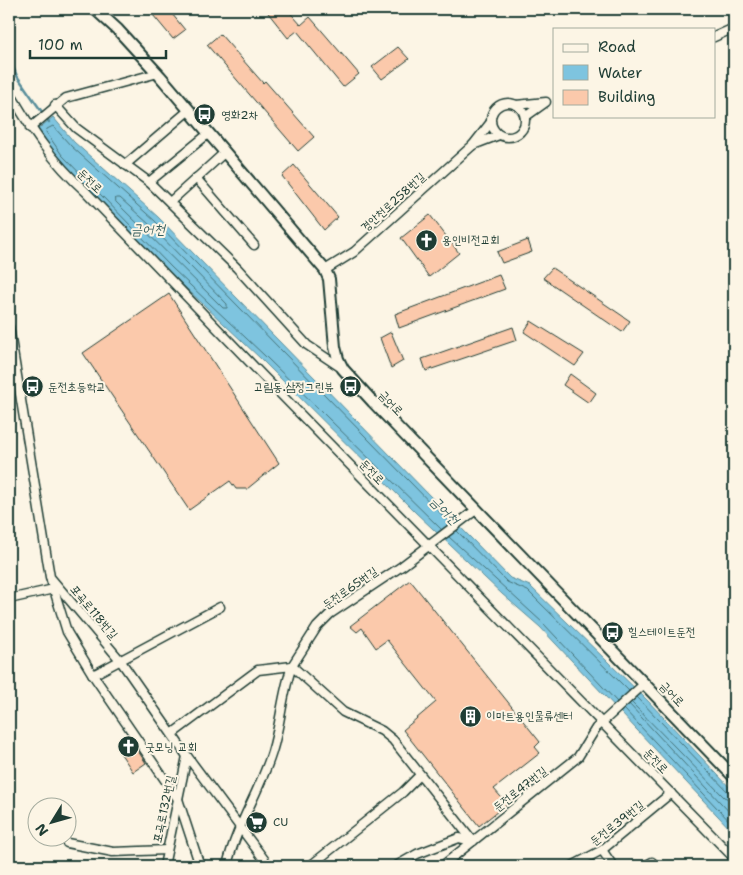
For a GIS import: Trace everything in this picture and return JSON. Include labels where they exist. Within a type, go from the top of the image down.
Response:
[{"type":"street","name":"금어로","points":[[95,9],[118,30],[158,74],[325,270],[329,279],[335,347],[343,369],[473,512],[734,777]]},
{"type":"street","points":[[716,37],[734,28]]},
{"type":"street","points":[[30,128],[55,105],[66,98],[158,74]]},
{"type":"street","name":"둔전로","points":[[9,91],[30,128],[60,168],[86,192],[432,543],[734,858]]},
{"type":"street","points":[[473,145],[491,122],[492,115],[498,106],[509,103],[516,105],[553,100]]},
{"type":"street","points":[[525,117],[546,102]]},
{"type":"street","points":[[55,105],[76,128],[149,182],[238,268],[308,345],[343,369]]},
{"type":"street","points":[[473,145],[499,134],[510,137],[520,133],[524,128],[525,117],[516,105]]},
{"type":"street","points":[[125,165],[188,111]]},
{"type":"street","points":[[491,122],[499,134]]},
{"type":"street","points":[[149,182],[208,134]]},
{"type":"street","name":"경안천로258번길","points":[[325,270],[354,252],[473,145]]},
{"type":"street","points":[[170,202],[224,153]]},
{"type":"street","points":[[196,178],[254,245]]},
{"type":"street","points":[[9,327],[50,576],[67,632],[93,675],[178,799],[200,866]]},
{"type":"street","name":"둔전로65번길","points":[[227,866],[240,826],[272,753],[282,715],[284,687],[292,666],[317,627],[330,614],[473,512]]},
{"type":"street","name":"포곡로118번길","points":[[50,576],[120,660],[187,756],[269,866]]},
{"type":"street","points":[[9,599],[54,589]]},
{"type":"street","points":[[93,675],[220,607]]},
{"type":"street","points":[[172,734],[258,670],[292,666],[343,712],[382,731],[392,740],[473,841]]},
{"type":"street","name":"둔전로47번길","points":[[445,865],[578,756],[584,750],[596,728],[644,684]]},
{"type":"street","name":"포곡로132번길","points":[[164,866],[187,756]]},
{"type":"street","points":[[310,866],[403,792],[420,775]]},
{"type":"street","name":"둔전로39번길","points":[[572,866],[602,850],[671,793]]},
{"type":"street","points":[[396,866],[417,854],[459,838],[473,841]]},
{"type":"street","points":[[78,845],[113,852],[167,850]]},
{"type":"street","points":[[602,850],[613,866]]},
{"type":"water","name":"금어천","points":[[53,117],[74,142],[158,217],[510,578],[530,586],[647,700],[734,792],[734,833],[540,627],[415,512],[261,359],[168,271],[58,158],[38,129]]},
{"type":"building","points":[[148,9],[168,9],[185,30],[173,39]]},
{"type":"building","points":[[265,9],[287,9],[301,25],[310,17],[359,74],[343,87],[297,31],[288,38]]},
{"type":"building","points":[[220,34],[263,83],[265,81],[314,137],[298,151],[207,45]]},
{"type":"building","points":[[398,47],[409,59],[382,79],[372,67]]},
{"type":"building","points":[[294,165],[338,217],[324,230],[282,176]]},
{"type":"building","points":[[430,215],[459,253],[429,277],[401,238]]},
{"type":"building","points":[[528,240],[532,252],[502,263],[497,252]]},
{"type":"building","points":[[552,268],[630,321],[622,332],[543,278]]},
{"type":"building","points":[[499,275],[505,289],[399,328],[395,314]]},
{"type":"building","points":[[169,294],[279,463],[247,489],[236,489],[230,481],[189,510],[83,353]]},
{"type":"building","points":[[531,321],[584,354],[575,366],[524,332]]},
{"type":"building","points":[[513,327],[517,340],[426,371],[422,359]]},
{"type":"building","points":[[391,332],[403,361],[391,368],[380,338]]},
{"type":"building","points":[[570,374],[596,393],[589,403],[563,385]]},
{"type":"building","name":"이마트용인물류센터","points":[[410,580],[540,742],[535,747],[540,753],[494,789],[507,804],[479,826],[403,730],[436,702],[387,640],[376,648],[362,628],[357,632],[350,626]]},
{"type":"building","points":[[130,739],[146,763],[133,772],[117,748]]},
{"type":"waterway","name":"금어천","points":[[9,58],[17,76],[49,122]]},
{"type":"place","name":"영화2차","points":[[205,115]]},
{"type":"place","name":"용인비전교회","points":[[426,240]]},
{"type":"place","name":"둔전초등학교","points":[[32,387]]},
{"type":"place","name":"고림동.삼정그린뷰","points":[[350,387]]},
{"type":"place","name":"힐스테이트둔전","points":[[612,632]]},
{"type":"place","name":"이마트용인물류센터","points":[[470,716]]},
{"type":"place","name":"굿모닝 교회","points":[[129,747]]},
{"type":"place","name":"CU","points":[[257,822]]}]
